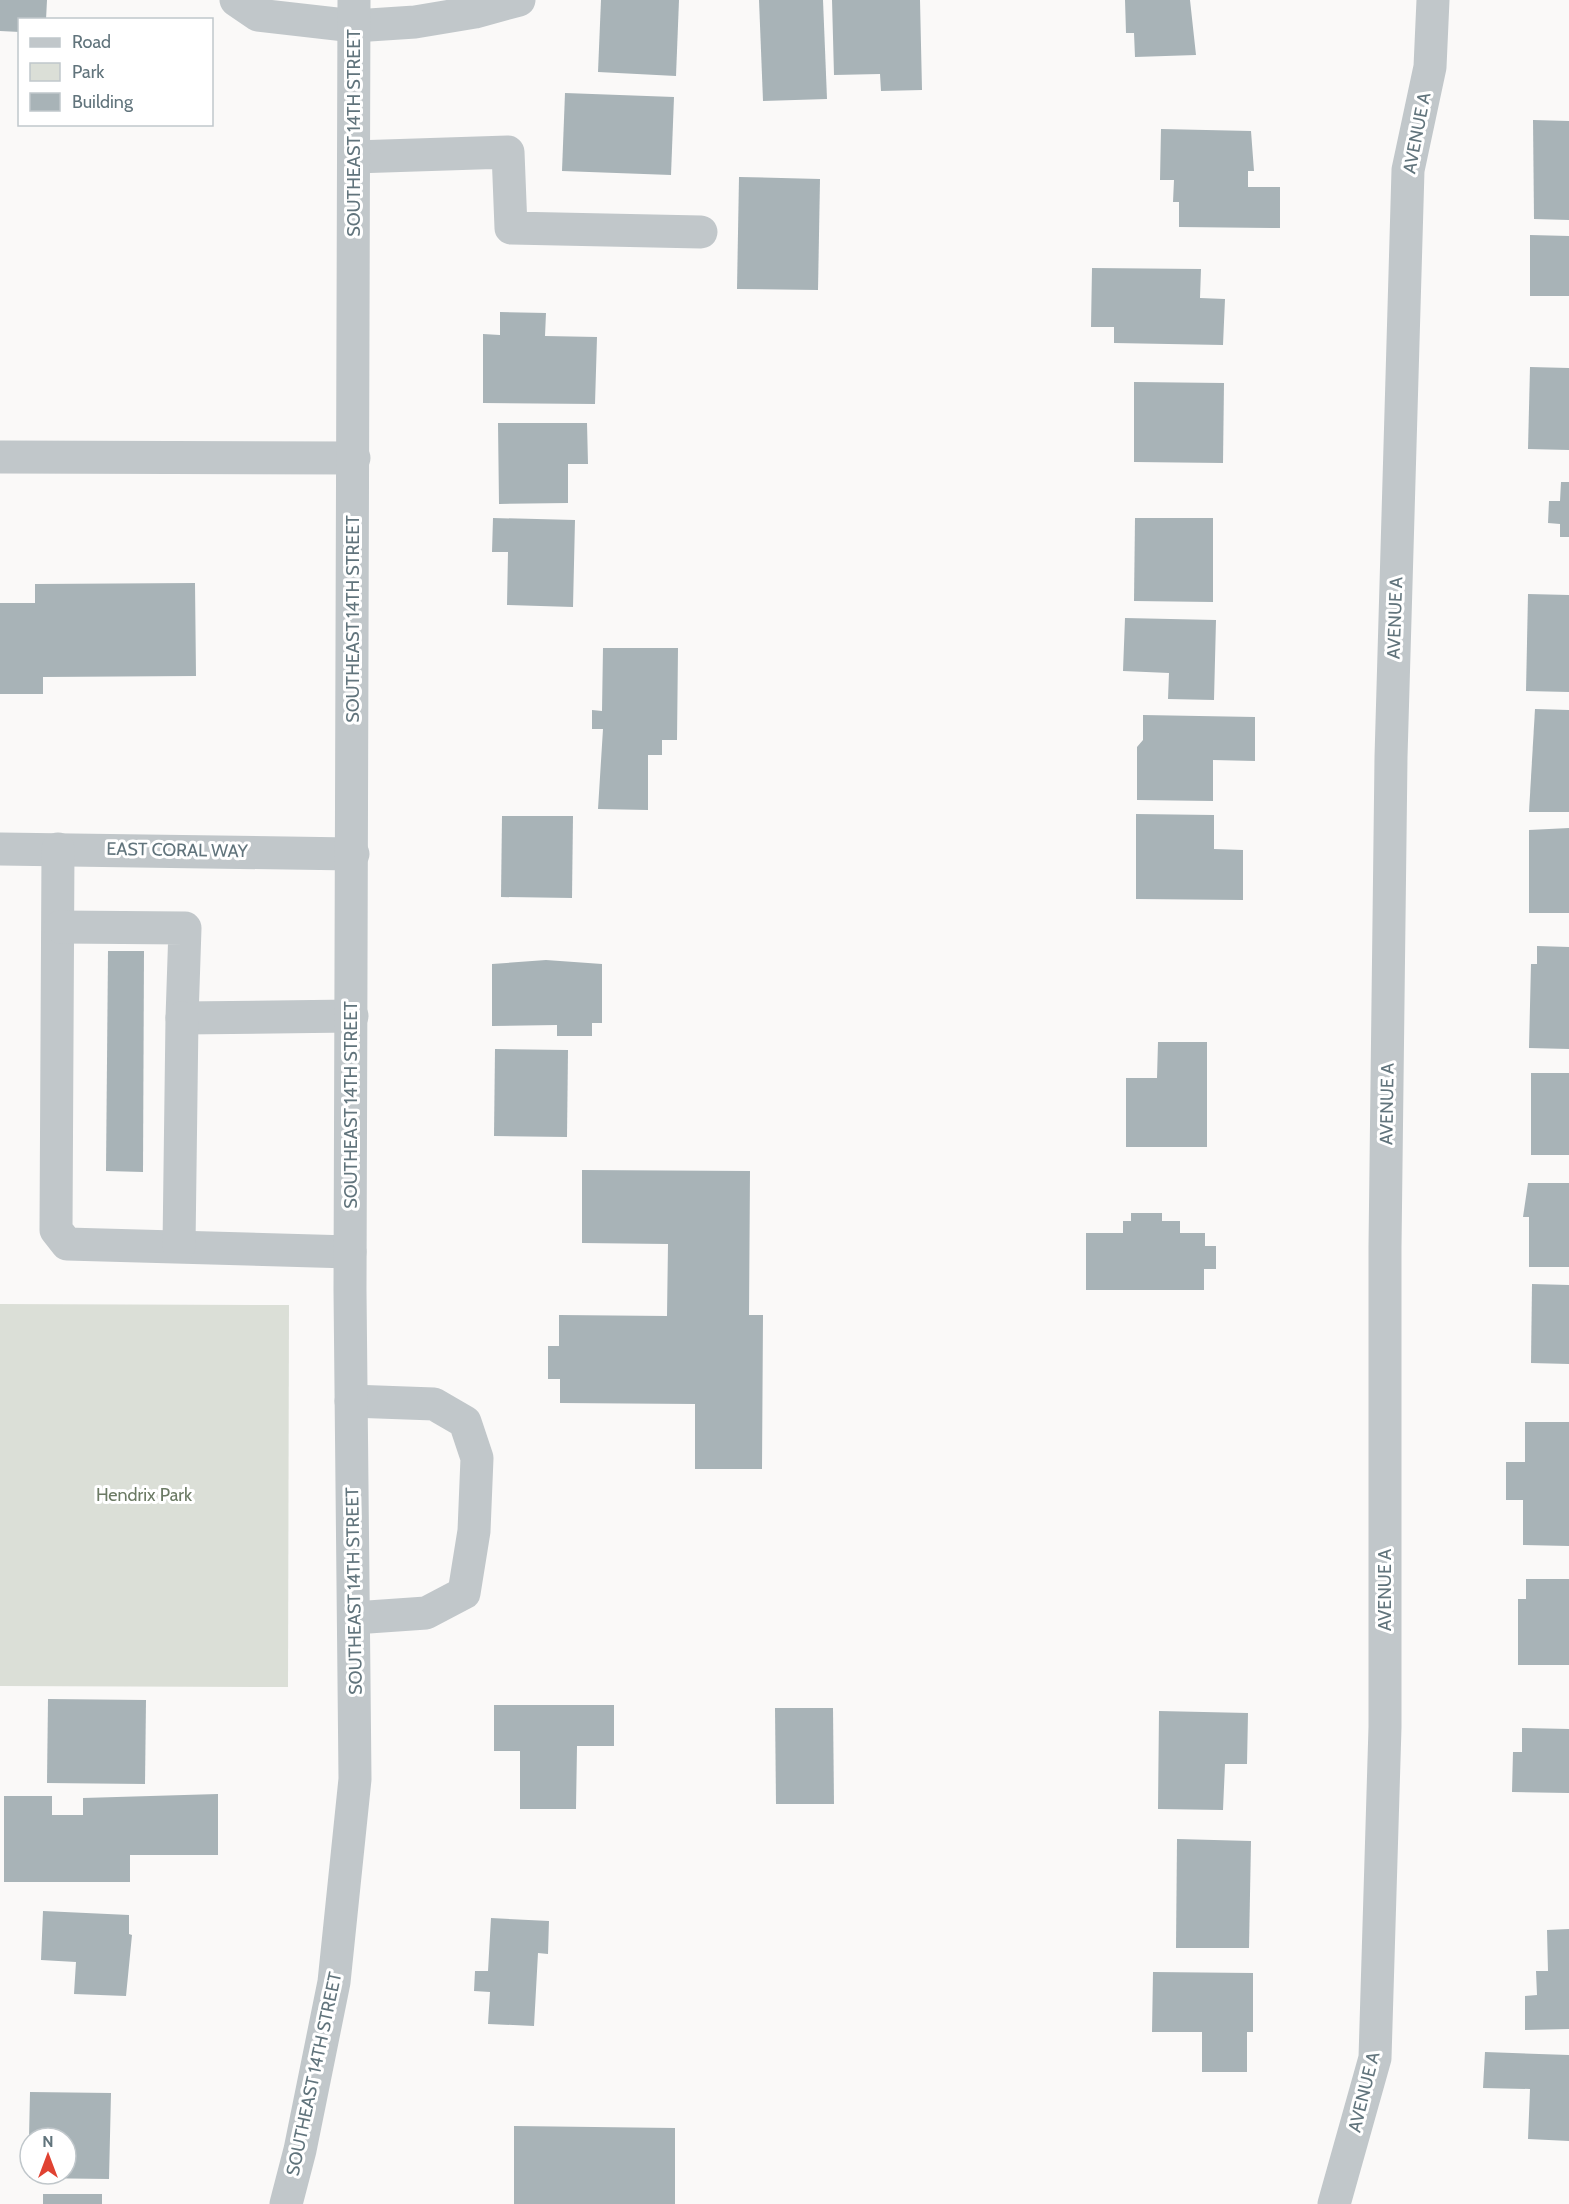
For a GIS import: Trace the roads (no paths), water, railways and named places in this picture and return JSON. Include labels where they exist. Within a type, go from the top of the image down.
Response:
[{"type":"street","points":[[236,0],[258,15],[354,13],[416,22],[465,14],[519,0]]},
{"type":"street","name":"AVENUE A","points":[[1334,2204],[1375,2058],[1385,1727],[1385,1247],[1392,722],[1408,170],[1430,67],[1433,0]]},
{"type":"street","name":"SOUTHEAST 14TH STREET","points":[[286,2204],[300,2150],[334,1982],[355,1779],[350,1251],[354,13]]},
{"type":"street","points":[[354,157],[508,152],[511,228],[701,232]]},
{"type":"street","points":[[0,457],[354,458]]},
{"type":"street","name":"EAST CORAL WAY","points":[[0,849],[353,854]]},
{"type":"street","points":[[58,849],[60,927],[56,1230],[67,1244],[350,1251]]},
{"type":"street","points":[[60,927],[184,928],[179,1246]]},
{"type":"street","points":[[182,1018],[352,1016]]},
{"type":"street","points":[[351,1401],[434,1404],[465,1422],[477,1458],[474,1531],[464,1593],[426,1613],[354,1618]]},
{"type":"park label","name":"Hendrix Park","points":[[144,1495]]}]
